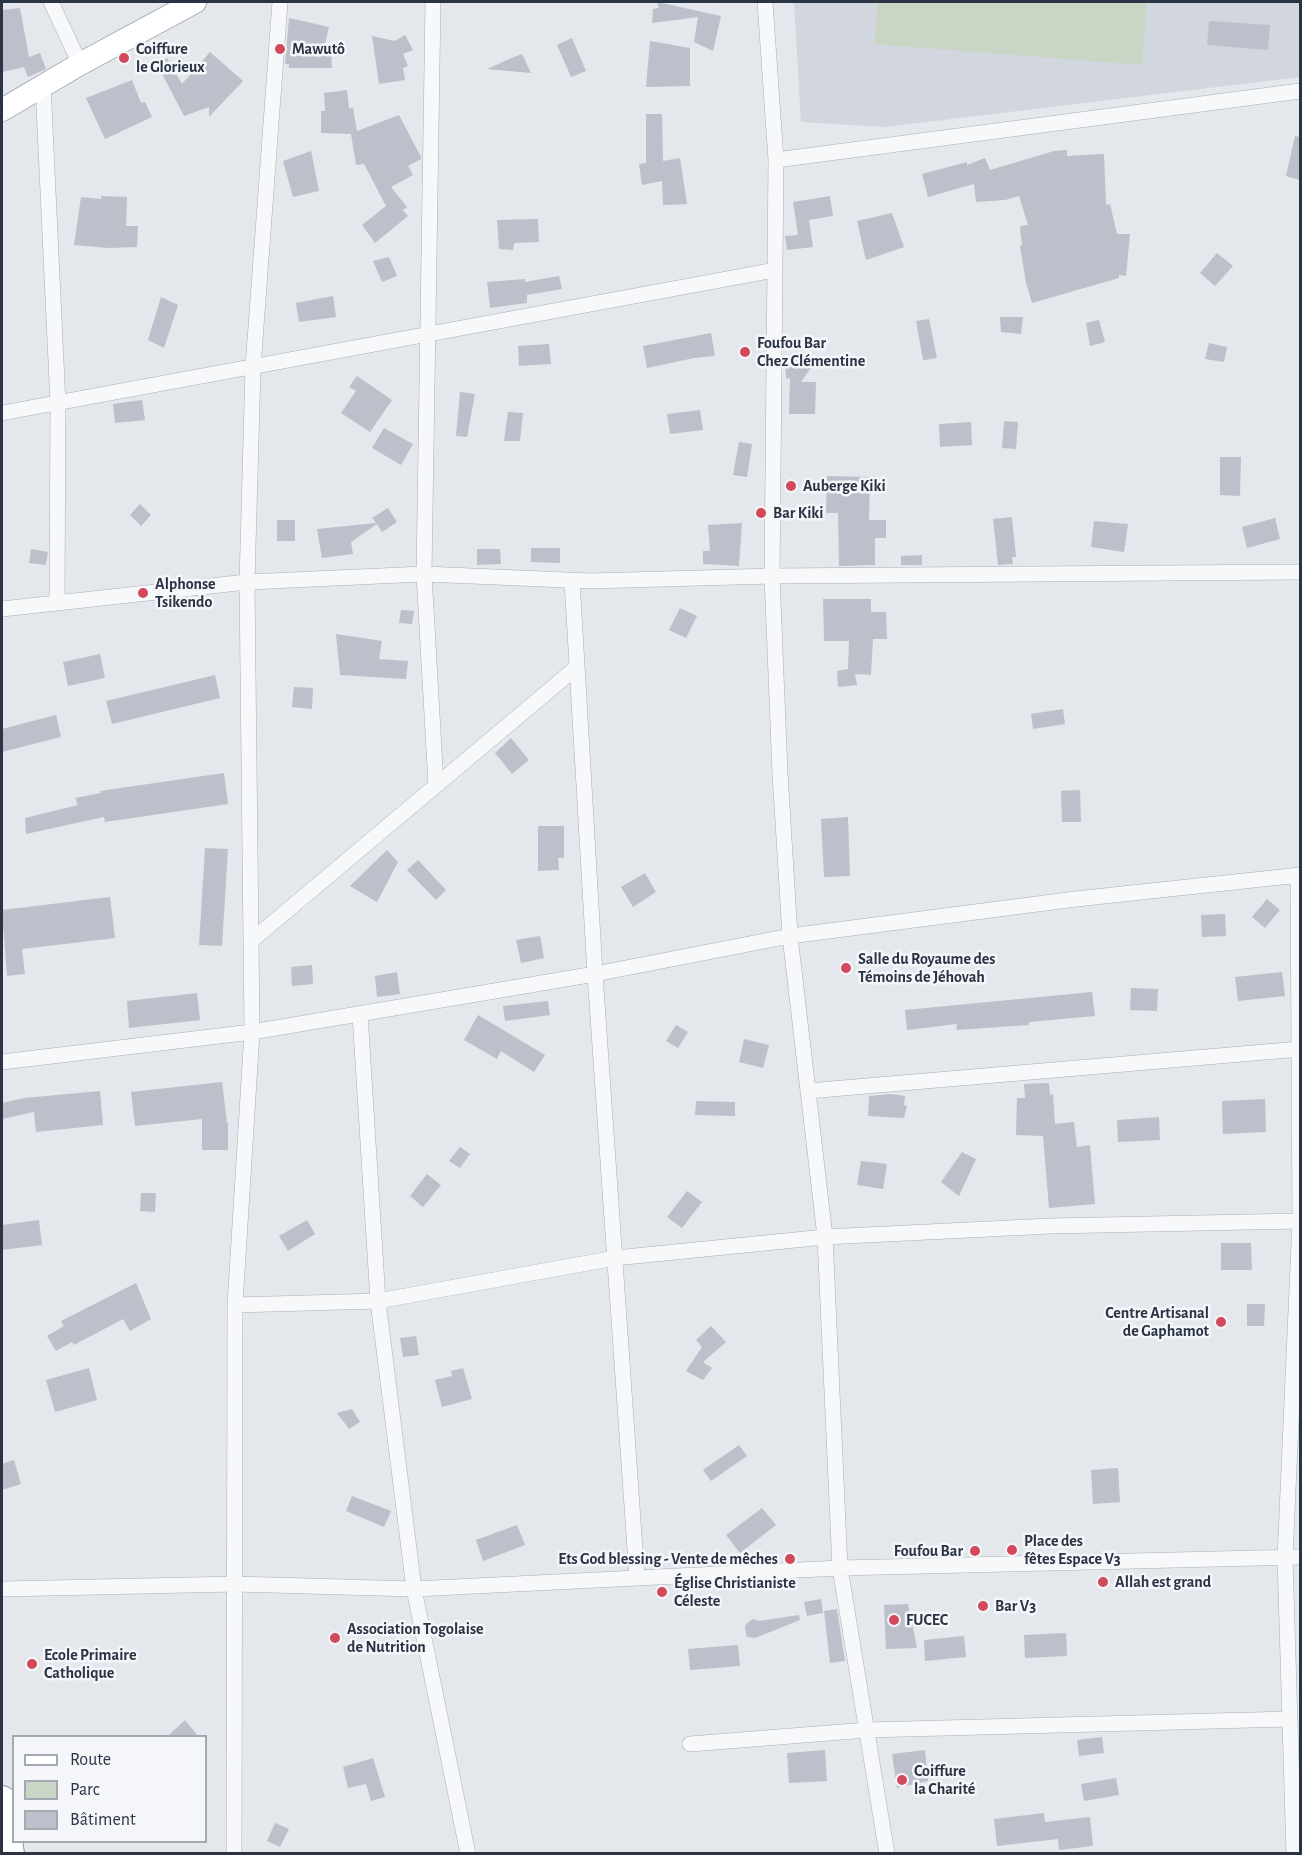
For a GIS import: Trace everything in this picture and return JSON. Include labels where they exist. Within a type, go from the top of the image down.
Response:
[{"type":"highway","points":[[2,1800],[10,1854]]},
{"type":"main road","points":[[2,110],[80,63],[195,2]]},
{"type":"street","points":[[51,2],[80,63]]},
{"type":"street","points":[[234,1854],[235,1305],[252,1032],[247,582],[253,367],[280,2]]},
{"type":"street","points":[[433,2],[424,574],[436,785]]},
{"type":"street","points":[[765,2],[776,160],[772,576],[780,773],[790,936],[825,1238],[840,1568],[887,1854]]},
{"type":"street","points":[[43,86],[58,404],[57,603]]},
{"type":"street","points":[[776,160],[1300,91]]},
{"type":"street","points":[[2,413],[775,270]]},
{"type":"street","points":[[2,609],[247,582],[424,574],[572,580],[772,576],[1300,572]]},
{"type":"street","points":[[572,580],[595,974],[637,1578]]},
{"type":"street","points":[[251,941],[577,667]]},
{"type":"street","points":[[2,1062],[252,1032],[595,974],[790,936],[1076,898],[1299,875],[1300,1221],[1290,1719],[1293,1854]]},
{"type":"street","points":[[360,1014],[378,1301],[414,1589],[468,1854]]},
{"type":"street","points":[[808,1091],[1300,1049]]},
{"type":"street","points":[[235,1305],[378,1301],[615,1258],[825,1238],[1050,1226],[1300,1221]]},
{"type":"street","points":[[2,1588],[236,1584],[414,1589],[840,1568],[1293,1557]]},
{"type":"street","points":[[690,1744],[867,1730],[1290,1719]]},
{"type":"shaded area","points":[[794,2],[1300,2],[1300,77],[885,127],[801,122]]},
{"type":"green space","points":[[878,2],[1147,2],[1142,65],[874,44]]},
{"type":"building","points":[[657,2],[721,16],[713,51],[694,42],[698,17],[652,23],[653,9],[659,8]]},
{"type":"building","points":[[20,8],[29,57],[40,53],[46,69],[28,77],[24,67],[2,72],[2,10]]},
{"type":"building","points":[[289,18],[329,27],[324,48],[331,48],[332,68],[289,68],[289,64],[285,64]]},
{"type":"building","points":[[1209,21],[1270,25],[1268,50],[1207,45]]},
{"type":"building","points":[[405,35],[413,50],[403,54],[408,66],[403,68],[405,80],[379,84],[372,36],[395,41]]},
{"type":"building","points":[[572,38],[586,71],[571,77],[557,45]]},
{"type":"building","points":[[650,41],[690,48],[690,86],[646,87]]},
{"type":"building","points":[[210,52],[243,81],[209,117],[209,107],[184,116],[157,64],[167,58],[182,84]]},
{"type":"building","points":[[522,54],[531,73],[487,69],[514,57]]},
{"type":"building","points":[[132,80],[141,103],[145,102],[152,117],[105,139],[86,98]]},
{"type":"building","points":[[347,90],[349,108],[353,108],[357,131],[399,115],[421,157],[408,166],[413,175],[391,187],[407,207],[403,210],[408,216],[375,243],[362,225],[386,206],[364,164],[356,165],[351,134],[321,133],[321,111],[325,111],[324,93]]},
{"type":"building","points":[[646,114],[662,114],[663,161],[680,158],[687,204],[663,205],[662,181],[642,185],[639,164],[646,163]]},
{"type":"building","points":[[1295,136],[1300,137],[1300,180],[1286,176]]},
{"type":"building","points":[[1067,150],[1067,156],[1104,154],[1106,205],[1110,204],[1117,234],[1130,234],[1126,276],[1119,275],[1119,278],[1032,303],[1020,246],[1022,245],[1020,226],[1028,225],[1019,196],[1005,200],[976,202],[974,184],[928,197],[922,174],[967,162],[967,165],[985,158],[990,170],[1054,151]]},
{"type":"building","points":[[311,151],[319,191],[293,197],[283,161]]},
{"type":"building","points":[[101,196],[127,197],[126,226],[138,226],[137,247],[109,248],[74,245],[81,197],[101,199]]},
{"type":"building","points":[[830,196],[833,216],[809,220],[813,247],[787,250],[785,236],[798,235],[793,202]]},
{"type":"building","points":[[892,213],[904,247],[866,260],[857,221]]},
{"type":"building","points":[[538,219],[539,242],[514,243],[513,250],[499,249],[497,220]]},
{"type":"building","points":[[1217,253],[1233,266],[1215,286],[1200,273]]},
{"type":"building","points":[[389,257],[397,276],[382,282],[373,261]]},
{"type":"building","points":[[559,276],[562,289],[527,295],[527,303],[490,308],[487,282],[525,279],[525,282]]},
{"type":"building","points":[[333,296],[336,317],[299,322],[296,303]]},
{"type":"building","points":[[161,297],[178,305],[164,348],[148,340]]},
{"type":"building","points":[[1000,317],[1023,317],[1021,334],[1001,332]]},
{"type":"building","points":[[929,319],[937,358],[923,360],[916,321]]},
{"type":"building","points":[[1099,320],[1105,342],[1090,346],[1086,323]]},
{"type":"building","points":[[711,333],[715,356],[647,368],[643,346]]},
{"type":"building","points":[[1209,343],[1227,347],[1224,362],[1205,359]]},
{"type":"building","points":[[549,344],[551,364],[519,366],[518,346]]},
{"type":"building","points":[[817,359],[801,382],[816,382],[815,414],[789,414],[790,378],[786,379],[785,360]]},
{"type":"building","points":[[357,376],[392,400],[370,432],[341,413],[356,391],[349,387]]},
{"type":"building","points":[[460,392],[475,394],[467,437],[456,436]]},
{"type":"building","points":[[142,400],[145,420],[115,423],[113,404]]},
{"type":"building","points":[[700,410],[703,430],[670,434],[667,414]]},
{"type":"building","points":[[508,412],[523,413],[520,441],[504,441]]},
{"type":"building","points":[[1004,421],[1018,422],[1016,449],[1002,448]]},
{"type":"building","points":[[971,422],[972,445],[940,447],[939,424]]},
{"type":"building","points":[[384,428],[413,444],[401,465],[372,448]]},
{"type":"building","points":[[739,442],[752,444],[747,477],[733,475]]},
{"type":"building","points":[[1220,457],[1241,457],[1240,496],[1220,495]]},
{"type":"building","points":[[827,476],[870,477],[869,520],[886,520],[886,538],[875,538],[875,565],[839,566],[838,513],[826,513]]},
{"type":"building","points":[[140,504],[151,515],[141,526],[130,515]]},
{"type":"building","points":[[388,508],[397,522],[382,532],[377,524],[351,542],[353,554],[322,558],[317,529],[376,523],[372,518]]},
{"type":"building","points":[[1012,517],[1016,557],[1012,557],[1013,564],[998,565],[993,519]]},
{"type":"building","points":[[1275,518],[1280,539],[1247,548],[1242,527]]},
{"type":"building","points":[[277,520],[295,520],[295,541],[277,541]]},
{"type":"building","points":[[1094,521],[1128,524],[1124,552],[1091,547]]},
{"type":"building","points":[[742,523],[739,566],[703,564],[703,551],[710,551],[708,525]]},
{"type":"building","points":[[531,548],[560,548],[560,563],[531,562]]},
{"type":"building","points":[[31,549],[48,552],[46,565],[29,563]]},
{"type":"building","points":[[477,549],[500,549],[501,564],[477,565]]},
{"type":"building","points":[[922,555],[922,565],[901,565],[901,556]]},
{"type":"building","points":[[823,599],[871,599],[871,612],[886,612],[887,639],[873,639],[871,675],[855,674],[857,685],[838,687],[837,671],[848,669],[849,641],[824,641]]},
{"type":"building","points":[[680,608],[697,616],[686,638],[669,630]]},
{"type":"building","points":[[401,610],[414,611],[412,624],[399,623]]},
{"type":"building","points":[[336,634],[382,641],[379,659],[408,661],[406,679],[340,675]]},
{"type":"building","points":[[100,654],[105,678],[68,686],[63,662]]},
{"type":"building","points":[[215,675],[220,698],[112,724],[106,701]]},
{"type":"building","points":[[294,687],[313,688],[312,709],[292,707]]},
{"type":"building","points":[[1063,709],[1065,724],[1033,729],[1031,714]]},
{"type":"building","points":[[56,715],[61,737],[2,752],[2,729]]},
{"type":"building","points":[[511,738],[529,760],[512,774],[495,753]]},
{"type":"building","points":[[224,773],[228,804],[105,822],[104,817],[26,834],[25,818],[78,805],[75,798],[101,793],[100,791]]},
{"type":"building","points":[[1080,790],[1081,822],[1062,822],[1061,791]]},
{"type":"building","points":[[848,817],[850,876],[824,877],[821,819]]},
{"type":"building","points":[[538,826],[564,826],[564,858],[558,858],[559,870],[538,871]]},
{"type":"building","points":[[205,848],[228,849],[222,946],[199,945]]},
{"type":"building","points":[[387,850],[398,862],[377,902],[350,886]]},
{"type":"building","points":[[418,860],[446,890],[436,900],[407,870]]},
{"type":"building","points":[[645,873],[656,892],[633,907],[621,887]]},
{"type":"building","points":[[110,897],[115,938],[22,949],[25,974],[7,976],[2,910]]},
{"type":"building","points":[[1267,899],[1280,910],[1265,928],[1252,917]]},
{"type":"building","points":[[1225,914],[1226,936],[1202,937],[1201,915]]},
{"type":"building","points":[[540,936],[544,958],[521,963],[516,940]]},
{"type":"building","points":[[312,965],[313,984],[292,986],[291,967]]},
{"type":"building","points":[[397,972],[400,994],[377,997],[375,976]]},
{"type":"building","points":[[1282,972],[1285,996],[1238,1001],[1235,977]]},
{"type":"building","points":[[1131,988],[1158,989],[1157,1011],[1130,1010]]},
{"type":"building","points":[[1092,992],[1095,1016],[1029,1022],[1029,1025],[956,1030],[957,1024],[907,1030],[905,1010]]},
{"type":"building","points":[[197,993],[200,1020],[129,1028],[127,1001]]},
{"type":"building","points":[[548,1001],[550,1015],[505,1021],[503,1006]]},
{"type":"building","points":[[478,1015],[545,1055],[534,1072],[501,1051],[497,1059],[464,1040]]},
{"type":"building","points":[[676,1025],[688,1032],[678,1048],[666,1041]]},
{"type":"building","points":[[744,1039],[769,1045],[763,1068],[739,1062]]},
{"type":"building","points":[[222,1082],[228,1123],[228,1150],[202,1150],[202,1119],[135,1126],[131,1092]]},
{"type":"building","points":[[1049,1083],[1050,1095],[1053,1094],[1055,1124],[1074,1122],[1077,1147],[1090,1145],[1095,1204],[1049,1208],[1043,1136],[1016,1135],[1017,1098],[1025,1098],[1024,1084]]},
{"type":"building","points":[[100,1091],[103,1125],[36,1132],[34,1112],[2,1119],[2,1103],[24,1098]]},
{"type":"building","points":[[891,1094],[905,1096],[904,1105],[907,1106],[904,1118],[868,1116],[869,1096]]},
{"type":"building","points":[[1265,1099],[1266,1132],[1223,1134],[1222,1101]]},
{"type":"building","points":[[696,1101],[735,1102],[735,1116],[695,1115]]},
{"type":"building","points":[[1159,1117],[1160,1140],[1118,1142],[1117,1120]]},
{"type":"building","points":[[460,1147],[470,1154],[460,1168],[449,1161]]},
{"type":"building","points":[[962,1152],[976,1159],[959,1196],[941,1182]]},
{"type":"building","points":[[861,1161],[887,1164],[883,1189],[857,1185]]},
{"type":"building","points":[[427,1174],[441,1185],[423,1207],[410,1196]]},
{"type":"building","points":[[687,1191],[702,1202],[682,1228],[667,1217]]},
{"type":"building","points":[[141,1193],[156,1193],[155,1212],[140,1211]]},
{"type":"building","points":[[39,1220],[42,1245],[2,1250],[2,1225]]},
{"type":"building","points":[[307,1220],[315,1234],[288,1251],[279,1236]]},
{"type":"building","points":[[1221,1243],[1251,1243],[1252,1270],[1221,1270]]},
{"type":"building","points":[[136,1283],[151,1319],[130,1331],[123,1319],[74,1345],[72,1342],[56,1351],[47,1336],[64,1326],[61,1321]]},
{"type":"building","points":[[1247,1304],[1265,1304],[1264,1326],[1247,1326]]},
{"type":"building","points":[[711,1326],[726,1342],[703,1362],[712,1368],[703,1380],[686,1371],[702,1347],[696,1340]]},
{"type":"building","points":[[416,1336],[419,1355],[403,1357],[400,1338]]},
{"type":"building","points":[[89,1368],[97,1400],[55,1412],[46,1380]]},
{"type":"building","points":[[463,1368],[472,1399],[442,1407],[435,1380],[452,1376],[451,1371]]},
{"type":"building","points":[[352,1409],[360,1422],[349,1429],[337,1413]]},
{"type":"building","points":[[739,1445],[747,1456],[711,1481],[703,1470]]},
{"type":"building","points":[[14,1460],[21,1484],[2,1490],[2,1464]]},
{"type":"building","points":[[1118,1468],[1120,1502],[1093,1504],[1091,1470]]},
{"type":"building","points":[[352,1496],[391,1511],[384,1527],[346,1511]]},
{"type":"building","points":[[762,1508],[776,1525],[740,1553],[726,1535]]},
{"type":"building","points":[[517,1525],[525,1545],[483,1561],[476,1540]]},
{"type":"building","points":[[821,1599],[823,1613],[807,1616],[804,1602]]},
{"type":"building","points":[[908,1604],[917,1648],[886,1649],[884,1605]]},
{"type":"building","points":[[837,1609],[845,1661],[830,1663],[824,1611]]},
{"type":"building","points":[[799,1615],[800,1620],[755,1638],[747,1637],[746,1624],[753,1619],[759,1621]]},
{"type":"building","points":[[1066,1633],[1067,1656],[1025,1658],[1024,1635]]},
{"type":"building","points":[[964,1636],[966,1657],[925,1661],[924,1640]]},
{"type":"building","points":[[738,1645],[740,1666],[690,1670],[688,1649]]},
{"type":"building","points":[[185,1720],[197,1735],[169,1735]]},
{"type":"building","points":[[1102,1737],[1104,1753],[1079,1756],[1077,1740]]},
{"type":"building","points":[[825,1750],[827,1781],[789,1783],[787,1753]]},
{"type":"building","points":[[925,1750],[928,1781],[897,1788],[892,1754]]},
{"type":"building","points":[[373,1758],[385,1797],[371,1801],[366,1784],[348,1788],[343,1767]]},
{"type":"building","points":[[1116,1778],[1119,1795],[1084,1801],[1081,1784]]},
{"type":"building","points":[[1044,1813],[1045,1822],[1090,1817],[1093,1846],[1059,1850],[1058,1839],[997,1846],[994,1819]]},
{"type":"building","points":[[275,1823],[289,1829],[280,1847],[267,1841]]},
{"type":"place","name":"Mawutô","points":[[280,49]]},
{"type":"place","name":"Coiffure le Glorieux","points":[[124,58]]},
{"type":"place","name":"Foufou Bar Chez Clémentine","points":[[745,352]]},
{"type":"place","name":"Auberge Kiki","points":[[791,486]]},
{"type":"place","name":"Bar Kiki","points":[[761,513]]},
{"type":"place","name":"Alphonse Tsikendo","points":[[143,593]]},
{"type":"place","name":"Salle du Royaume des Témoins de Jéhovah","points":[[846,968]]},
{"type":"place","name":"Centre Artisanal de Gaphamot","points":[[1221,1322]]},
{"type":"place","name":"Place des fêtes Espace V3","points":[[1012,1550]]},
{"type":"place","name":"Foufou Bar","points":[[975,1551]]},
{"type":"place","name":"Ets God blessing - Vente de mêches","points":[[790,1559]]},
{"type":"place","name":"Allah est grand","points":[[1103,1582]]},
{"type":"place","name":"Église Christianiste Céleste","points":[[662,1592]]},
{"type":"place","name":"Bar V3","points":[[983,1606]]},
{"type":"place","name":"FUCEC","points":[[894,1620]]},
{"type":"place","name":"Association Togolaise de Nutrition","points":[[335,1638]]},
{"type":"place","name":"Ecole Primaire Catholique","points":[[32,1664]]},
{"type":"place","name":"Coiffure la Charité","points":[[902,1780]]}]
